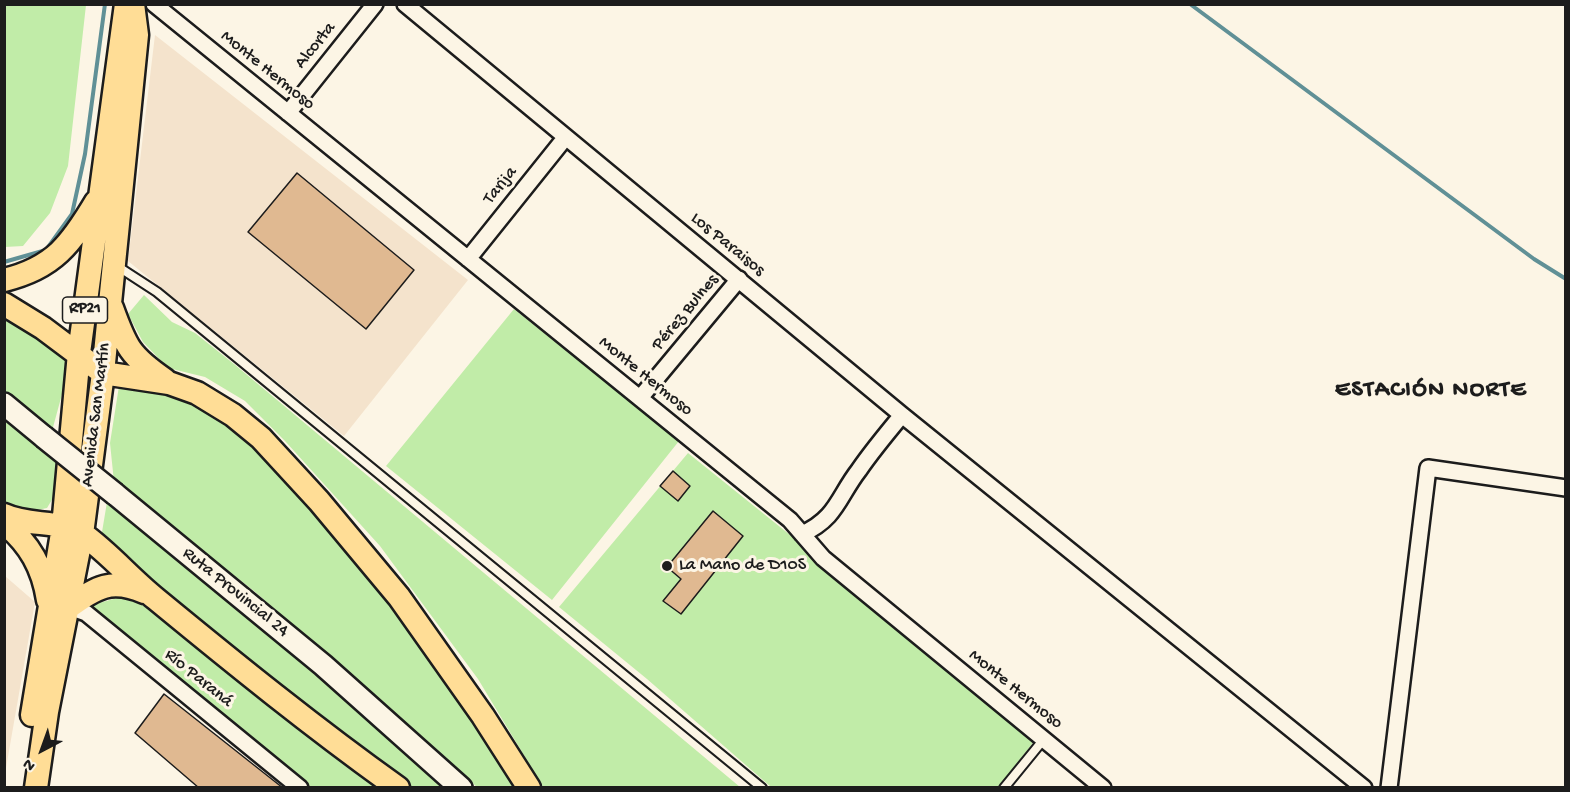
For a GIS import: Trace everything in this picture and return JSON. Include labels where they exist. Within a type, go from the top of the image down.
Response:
[{"type":"main road","name":"Avenida San Martín","points":[[73,530],[79,353],[126,4]]},
{"type":"main road","name":"Avenida San Martín","points":[[21,788],[59,611],[103,373],[137,35],[133,4]]},
{"type":"main road","points":[[4,280],[28,274],[58,256],[78,231],[101,193]]},
{"type":"main road","points":[[109,300],[126,345],[146,367],[169,383]]},
{"type":"main road","points":[[4,304],[79,353],[103,373],[169,383],[197,393],[233,415],[261,438],[319,501],[399,597],[483,716],[529,788]]},
{"type":"main road","name":"Ruta Provincial 24","points":[[4,404],[323,665],[461,788]]},
{"type":"main road","points":[[4,515],[13,519],[73,530],[334,742],[398,788]]},
{"type":"main road","points":[[4,523],[17,533],[35,555],[45,586],[59,611],[107,585],[128,585],[151,595]]},
{"type":"main road","name":"Avenida San Martín","points":[[36,788],[48,712],[59,611]]},
{"type":"street","name":"Monte Hermoso","points":[[154,4],[790,520],[823,558],[1103,788]]},
{"type":"street","name":"Alcorta","points":[[288,113],[375,4]]},
{"type":"street","name":"Los Paraisos","points":[[405,4],[902,415],[1364,788]]},
{"type":"street","name":"Tarija","points":[[468,259],[565,138]]},
{"type":"street","name":"Pérez Bulnes","points":[[640,398],[739,279]]},
{"type":"street","points":[[802,534],[828,519],[844,497],[857,472],[902,415]]},
{"type":"street","points":[[1389,788],[1428,468],[1566,489]]},
{"type":"street","name":"Río Paraná","points":[[59,611],[86,613],[300,788]]},
{"type":"lane","points":[[113,264],[166,300],[762,788]]},
{"type":"lane","points":[[1004,788],[1044,739]]},
{"type":"shaded area","points":[[155,35],[468,280],[344,436],[128,261]]},
{"type":"shaded area","points":[[5,576],[35,602],[6,768],[4,767]]},
{"type":"green space","points":[[4,5],[86,5],[68,166],[50,213],[23,246],[5,247]]},
{"type":"green space","points":[[144,295],[172,322],[195,333],[234,364],[740,787],[543,787],[478,679],[380,546],[285,441],[245,401],[205,377],[168,368],[143,342],[128,314]]},
{"type":"green space","points":[[514,309],[679,441],[552,600],[386,466]]},
{"type":"green space","points":[[4,313],[67,350],[68,372],[52,431],[5,392]]},
{"type":"green space","points":[[119,386],[164,391],[197,400],[225,417],[258,445],[302,494],[403,623],[472,720],[515,787],[477,787],[254,591],[114,482],[110,443]]},
{"type":"green space","points":[[4,420],[59,465],[56,493],[47,508],[28,512],[5,503]]},
{"type":"green space","points":[[688,453],[1039,735],[999,787],[771,787],[647,679],[559,607]]},
{"type":"green space","points":[[107,502],[374,723],[447,787],[412,787],[310,712],[101,538]]},
{"type":"green space","points":[[132,594],[382,787],[311,787],[88,606]]},
{"type":"building","points":[[297,173],[414,270],[366,329],[248,232]]},
{"type":"building","points":[[673,471],[690,486],[678,501],[660,486]]},
{"type":"building","points":[[713,511],[743,536],[681,614],[663,601],[681,579],[667,567]]},
{"type":"building","points":[[164,694],[283,788],[199,788],[135,733]]},
{"type":"waterway","points":[[4,262],[46,250],[72,214],[85,154],[105,4]]},
{"type":"waterway","points":[[1190,4],[1534,259],[1566,279]]},
{"type":"place","name":"La Mano de D10S","points":[[667,566]]},
{"type":"district","name":"ESTACIÓN NORTE","points":[[1431,391]]}]
